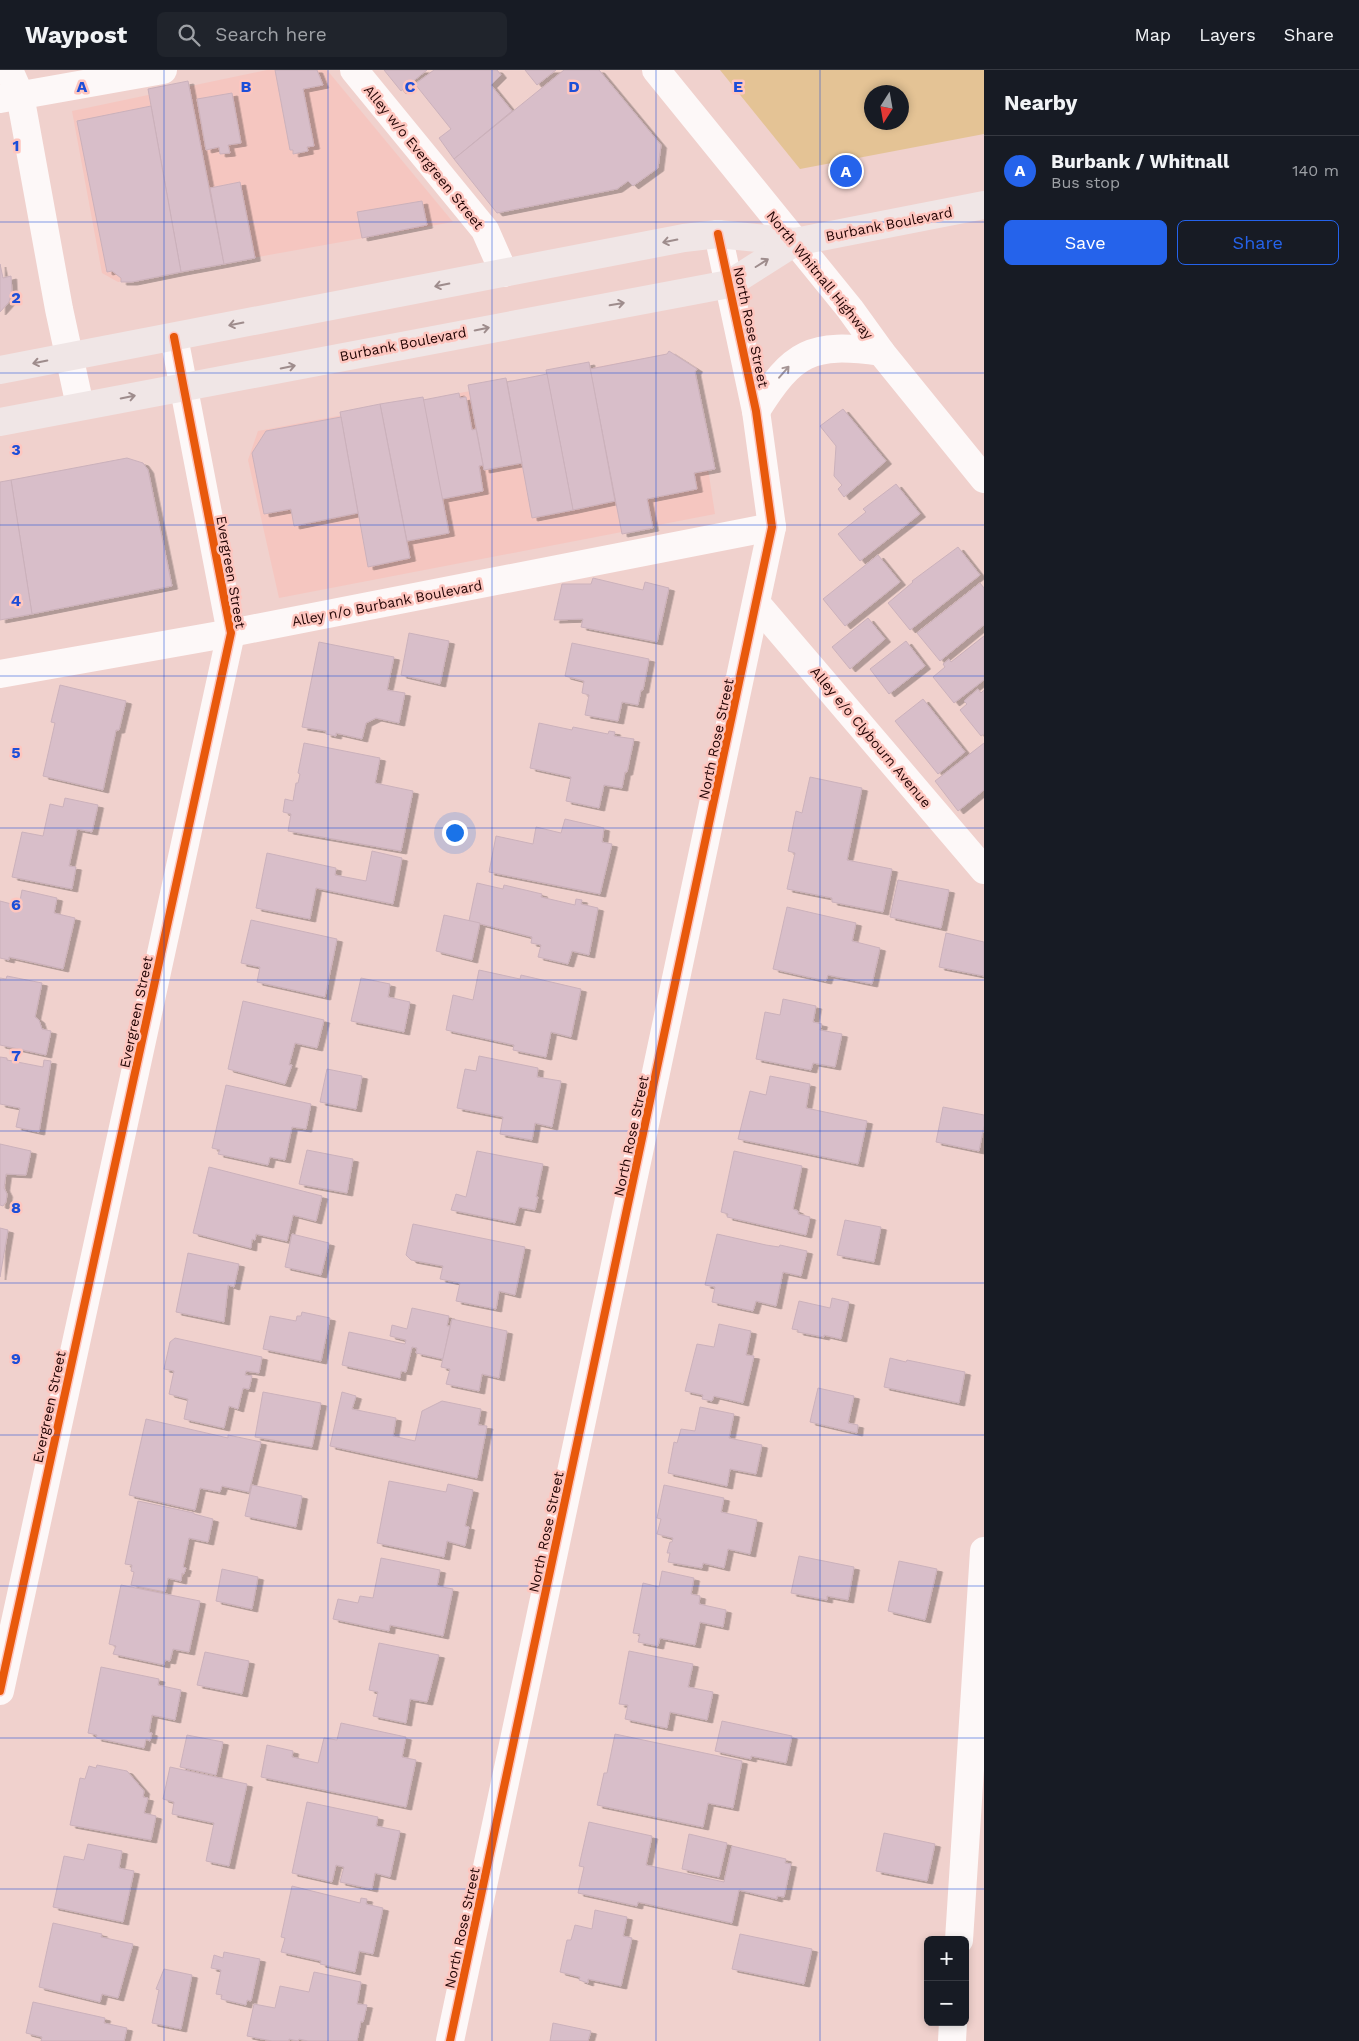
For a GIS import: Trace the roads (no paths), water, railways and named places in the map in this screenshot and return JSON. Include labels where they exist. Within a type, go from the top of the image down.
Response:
[{"type":"main road","name":"Burbank Boulevard","points":[[0,370],[684,238],[718,234],[795,242],[984,205]]},
{"type":"main road","name":"Burbank Boulevard","points":[[0,422],[729,284],[795,242]]},
{"type":"street","points":[[9,70],[10,97],[80,406]]},
{"type":"street","points":[[10,97],[163,70]]},
{"type":"street","name":"Alley w/o Evergreen Street","points":[[354,70],[485,230],[504,273]]},
{"type":"street","name":"North Whitnall Highway","points":[[656,70],[850,309],[881,352],[984,480]]},
{"type":"street","name":"North Rose Street","points":[[450,2041],[758,604],[772,527],[756,411],[718,234]]},
{"type":"street","name":"Evergreen Street","points":[[0,1691],[231,633],[174,336]]},
{"type":"street","points":[[756,411],[772,386],[791,364],[819,350],[849,347],[881,352]]},
{"type":"street","name":"Alley n/o Burbank Boulevard","points":[[0,674],[231,633],[772,527]]},
{"type":"street","name":"Alley e/o Clybourn Avenue","points":[[758,604],[984,870]]},
{"type":"street","points":[[959,1936],[984,1551]]},
{"type":"street","points":[[952,2041],[953,2026]]},
{"type":"place","name":"Burbank / Whitnall","points":[[846,171]]}]
